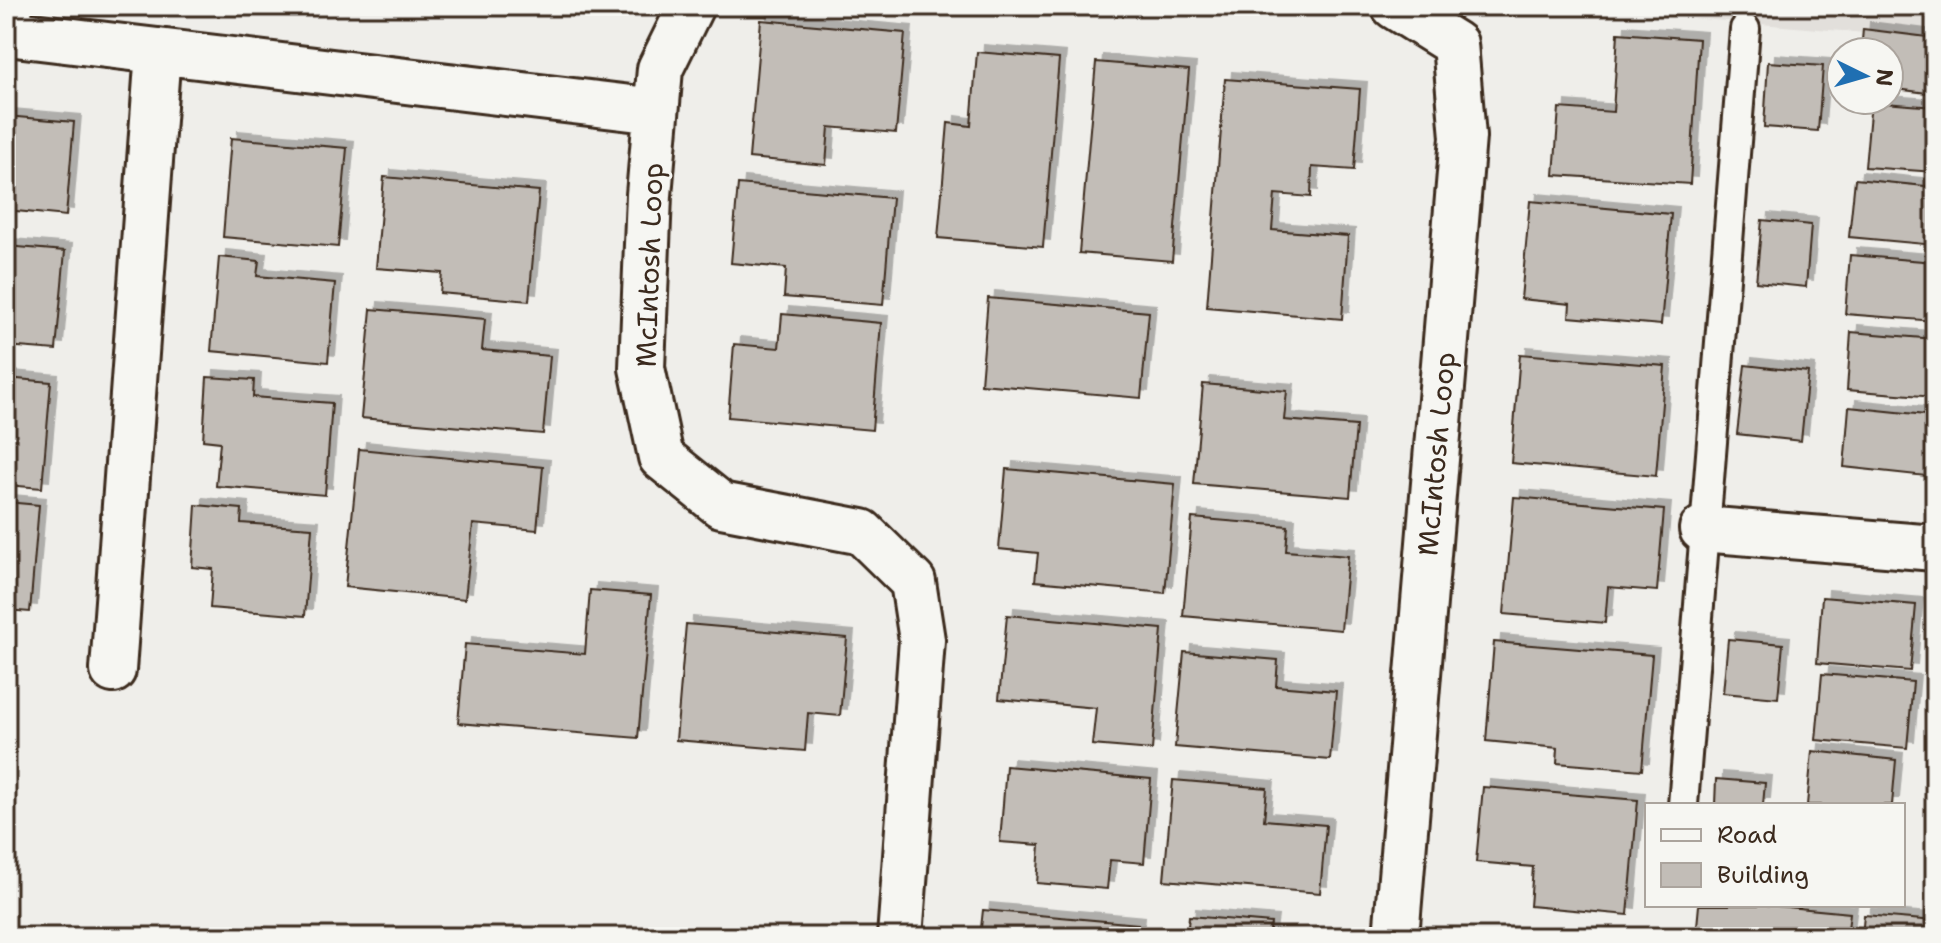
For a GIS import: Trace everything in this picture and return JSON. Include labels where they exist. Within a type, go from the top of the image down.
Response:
[{"type":"street","points":[[10,6],[7,33],[656,111]]},
{"type":"street","name":"McIntosh Loop","points":[[691,6],[660,69],[656,111],[642,368],[661,457],[721,505],[862,532],[913,582],[922,640],[900,937]]},
{"type":"street","name":"McIntosh Loop","points":[[1394,6],[1455,44],[1463,137],[1396,937]]},
{"type":"street","points":[[113,670],[158,51]]},
{"type":"street","points":[[1702,529],[1935,548]]},
{"type":"lane","points":[[1683,803],[1702,529],[1745,29]]},
{"type":"shaded area","points":[[1692,6],[1935,6],[1935,39],[1905,36],[1691,18]]},
{"type":"building","points":[[761,20],[905,33],[896,133],[829,127],[826,165],[749,158]]},
{"type":"building","points":[[1863,29],[1935,38],[1935,94],[1905,90],[1905,36],[1862,36]]},
{"type":"building","points":[[1618,33],[1699,39],[1690,184],[1554,175],[1559,108],[1613,112]]},
{"type":"building","points":[[977,52],[1059,59],[1043,247],[938,238],[948,123],[971,126]]},
{"type":"building","points":[[1096,62],[1189,70],[1172,261],[1079,253]]},
{"type":"building","points":[[1768,62],[1823,66],[1818,131],[1764,127]]},
{"type":"building","points":[[1225,79],[1360,89],[1354,170],[1312,167],[1311,197],[1275,194],[1272,230],[1348,236],[1342,319],[1207,307]]},
{"type":"building","points":[[1905,105],[1935,107],[1935,172],[1865,167],[1870,116],[1905,116]]},
{"type":"building","points":[[6,116],[74,122],[66,216],[6,210]]},
{"type":"building","points":[[231,138],[347,148],[338,247],[223,237]]},
{"type":"building","points":[[384,177],[539,191],[529,301],[440,293],[442,273],[376,268]]},
{"type":"building","points":[[1855,179],[1935,187],[1935,245],[1849,237]]},
{"type":"building","points":[[738,184],[892,198],[883,305],[784,297],[786,268],[731,263]]},
{"type":"building","points":[[1530,201],[1671,214],[1661,325],[1569,317],[1570,304],[1521,299]]},
{"type":"building","points":[[1762,220],[1811,225],[1806,287],[1756,282]]},
{"type":"building","points":[[6,246],[65,251],[56,350],[6,346]]},
{"type":"building","points":[[1850,255],[1935,262],[1935,321],[1845,314]]},
{"type":"building","points":[[219,257],[259,261],[257,276],[335,283],[328,362],[211,351]]},
{"type":"building","points":[[988,298],[1149,312],[1141,398],[981,384]]},
{"type":"building","points":[[371,309],[485,319],[482,350],[550,356],[543,434],[361,418]]},
{"type":"building","points":[[782,314],[881,323],[872,430],[728,417],[734,344],[779,348]]},
{"type":"building","points":[[1851,332],[1935,339],[1935,397],[1847,390]]},
{"type":"building","points":[[1520,354],[1665,366],[1656,476],[1511,463]]},
{"type":"building","points":[[1745,365],[1808,372],[1801,441],[1737,434]]},
{"type":"building","points":[[207,377],[254,380],[253,397],[332,403],[325,495],[216,486],[220,442],[203,440]]},
{"type":"building","points":[[6,378],[51,382],[42,488],[6,485]]},
{"type":"building","points":[[1203,384],[1287,391],[1284,420],[1356,426],[1350,497],[1194,484]]},
{"type":"building","points":[[1849,407],[1935,416],[1935,477],[1844,467]]},
{"type":"building","points":[[359,449],[543,467],[537,530],[473,524],[465,599],[345,587]]},
{"type":"building","points":[[1006,469],[1175,484],[1165,593],[1035,581],[1038,553],[999,549]]},
{"type":"building","points":[[1514,497],[1664,510],[1657,591],[1608,587],[1605,623],[1504,614]]},
{"type":"building","points":[[6,502],[39,505],[30,612],[6,610]]},
{"type":"building","points":[[196,505],[242,509],[241,523],[312,528],[305,616],[210,608],[213,569],[192,567]]},
{"type":"building","points":[[1192,518],[1288,526],[1286,551],[1348,556],[1341,630],[1183,616]]},
{"type":"building","points":[[590,590],[651,595],[638,738],[458,723],[465,644],[585,654]]},
{"type":"building","points":[[1822,597],[1916,605],[1910,671],[1817,663]]},
{"type":"building","points":[[1007,615],[1162,629],[1152,750],[1092,745],[1096,708],[999,699]]},
{"type":"building","points":[[686,624],[847,638],[840,716],[808,713],[805,751],[676,740]]},
{"type":"building","points":[[1728,639],[1783,644],[1778,698],[1723,693]]},
{"type":"building","points":[[1494,642],[1652,655],[1642,770],[1557,763],[1558,748],[1486,741]]},
{"type":"building","points":[[1184,652],[1278,660],[1276,686],[1336,691],[1330,760],[1175,747]]},
{"type":"building","points":[[1822,674],[1913,682],[1907,748],[1816,740]]},
{"type":"building","points":[[1812,751],[1896,760],[1892,803],[1807,803]]},
{"type":"building","points":[[1006,766],[1151,779],[1144,863],[1110,860],[1107,889],[1037,883],[1040,845],[1000,842]]},
{"type":"building","points":[[1716,779],[1765,783],[1763,803],[1715,803]]},
{"type":"building","points":[[1173,780],[1267,788],[1264,820],[1326,825],[1320,893],[1164,880]]},
{"type":"building","points":[[1483,787],[1638,800],[1628,915],[1530,906],[1533,867],[1476,862]]},
{"type":"building","points":[[1699,907],[1787,907],[1850,913],[1847,937],[1696,937]]},
{"type":"building","points":[[983,910],[1138,924],[1137,937],[980,937]]},
{"type":"building","points":[[1864,915],[1935,921],[1935,937],[1862,937]]},
{"type":"building","points":[[1189,916],[1271,923],[1269,937],[1187,937]]}]
